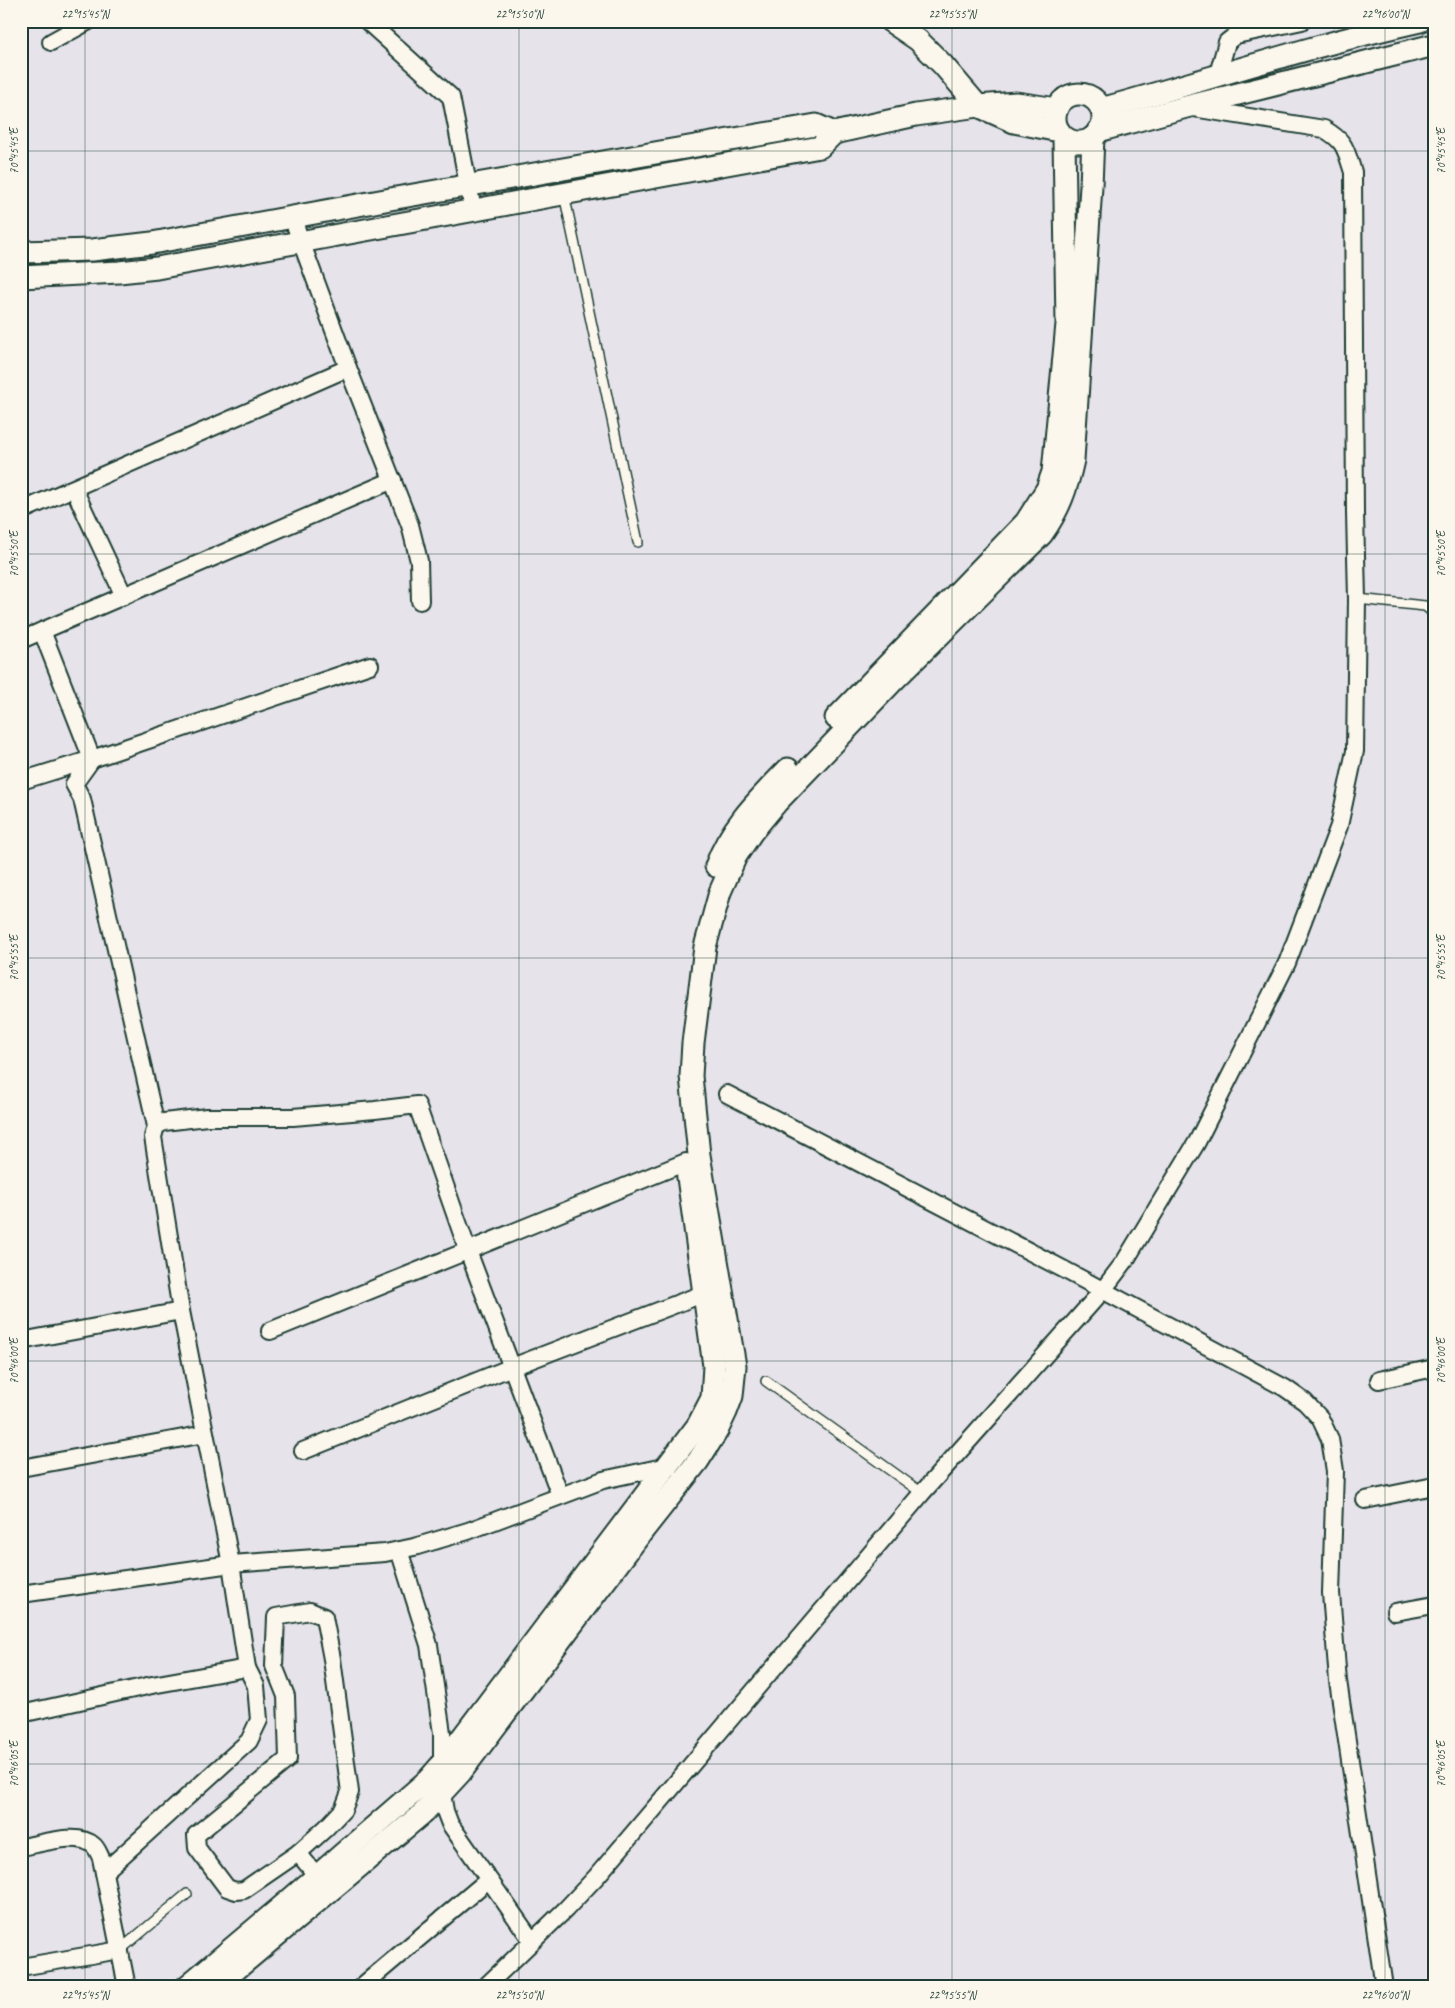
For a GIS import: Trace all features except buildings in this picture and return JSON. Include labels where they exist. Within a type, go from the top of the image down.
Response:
[{"type":"street","points":[[51,42],[89,21]]},
{"type":"street","points":[[367,21],[451,97],[473,210]]},
{"type":"street","points":[[890,21],[918,40],[943,65],[978,106],[1014,122],[1061,134],[1078,142],[1096,134],[1186,106],[1434,45]]},
{"type":"street","points":[[1218,74],[1227,42],[1236,35],[1302,21]]},
{"type":"street","points":[[1101,109],[1244,66],[1357,35],[1420,21]]},
{"type":"street","points":[[186,1987],[417,1790],[442,1764],[668,1466],[698,1425],[712,1398],[714,1366],[686,1162],[679,1080],[692,996],[720,892],[736,856],[752,832],[823,752],[1042,534],[1062,502],[1073,460],[1096,134],[1102,124],[1101,109],[1091,97],[1076,94],[1068,96],[1057,109],[1056,123],[1061,134],[1067,324],[1053,472],[1047,490],[1026,522],[876,676],[738,824],[720,855],[706,892],[695,941],[692,996],[692,1100],[699,1155],[733,1344],[735,1366],[732,1396],[717,1431],[698,1461],[616,1566],[478,1750],[442,1794],[423,1813],[215,1987]]},
{"type":"street","points":[[21,277],[158,268],[820,148],[834,133],[916,115],[978,106],[1016,103],[1057,109]]},
{"type":"street","points":[[485,1987],[597,1876],[922,1493],[1125,1262],[1201,1133],[1287,963],[1339,826],[1355,751],[1357,599],[1353,172],[1346,151],[1339,138],[1324,129],[1186,106]]},
{"type":"street","points":[[21,252],[92,250],[152,243],[816,124],[834,133]]},
{"type":"street","points":[[292,217],[348,368],[410,526],[419,562],[420,601]]},
{"type":"street","points":[[21,511],[348,368]]},
{"type":"street","points":[[21,640],[393,480]]},
{"type":"street","points":[[74,489],[124,596]]},
{"type":"street","points":[[42,632],[92,759]]},
{"type":"street","points":[[21,781],[92,759],[370,665]]},
{"type":"street","points":[[92,759],[74,784],[82,799],[156,1126],[153,1137],[181,1311],[231,1564],[247,1668],[256,1686],[259,1720],[248,1741],[104,1872]]},
{"type":"street","points":[[727,1094],[1285,1388],[1305,1402],[1320,1418],[1330,1438],[1335,1471],[1331,1593],[1338,1681],[1384,1987]]},
{"type":"street","points":[[156,1126],[164,1122],[207,1117],[293,1118],[417,1105],[468,1251],[560,1495]]},
{"type":"street","points":[[270,1331],[686,1162]]},
{"type":"street","points":[[303,1451],[705,1292]]},
{"type":"street","points":[[21,1341],[181,1311]]},
{"type":"street","points":[[1379,1380],[1434,1368]]},
{"type":"street","points":[[21,1468],[206,1434]]},
{"type":"street","points":[[21,1594],[231,1564],[385,1553],[468,1531],[603,1480],[668,1466]]},
{"type":"street","points":[[1365,1500],[1434,1486]]},
{"type":"street","points":[[399,1550],[429,1645],[442,1733],[442,1794],[445,1811],[450,1824],[532,1941]]},
{"type":"street","points":[[1395,1612],[1434,1605]]},
{"type":"street","points":[[310,1611],[324,1617],[332,1659],[350,1792],[343,1810],[298,1852],[244,1890],[236,1891],[227,1888],[197,1848],[196,1835],[288,1759],[286,1696],[274,1666],[276,1617],[310,1611]]},
{"type":"street","points":[[21,1714],[152,1685],[247,1668]]},
{"type":"street","points":[[21,1847],[70,1838],[85,1839],[95,1846],[101,1858],[127,1987]]},
{"type":"street","points":[[298,1852],[316,1876]]},
{"type":"street","points":[[361,1987],[488,1880]]},
{"type":"street","points":[[21,1968],[120,1950]]},
{"type":"lane","points":[[564,194],[638,542]]},
{"type":"lane","points":[[1357,599],[1425,606],[1434,616]]},
{"type":"lane","points":[[766,1381],[922,1493]]},
{"type":"lane","points":[[120,1950],[187,1894]]}]
